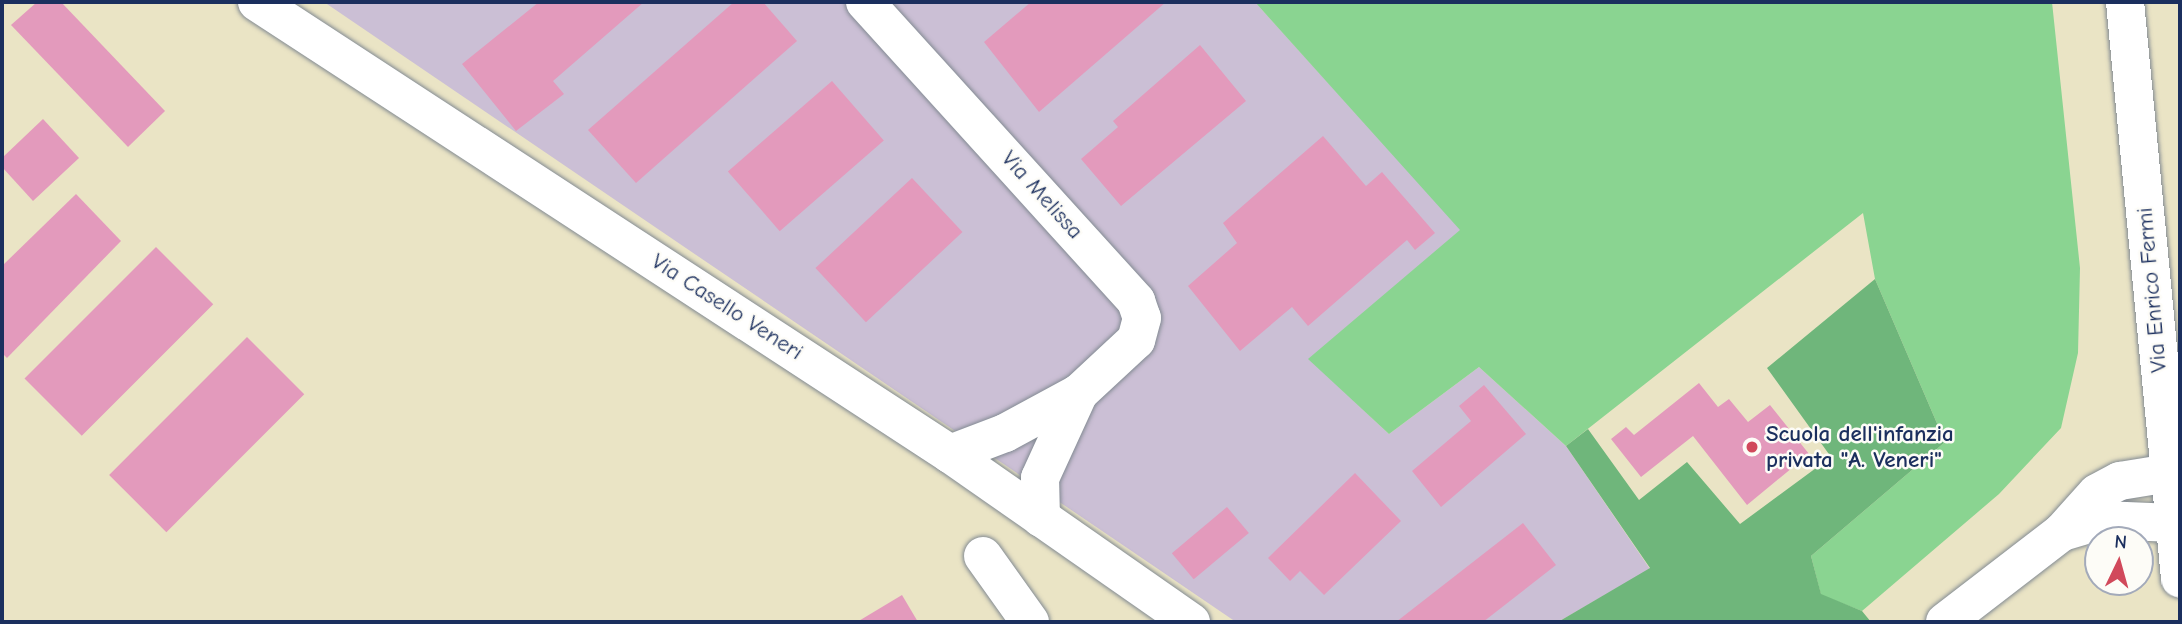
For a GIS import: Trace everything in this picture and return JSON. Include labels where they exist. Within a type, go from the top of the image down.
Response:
[{"type":"street","name":"Via Casello Veneri","points":[[257,2],[950,454],[1191,622]]},
{"type":"street","name":"Via Melissa","points":[[865,2],[1136,301],[1142,318],[1136,340],[1079,393],[1005,433],[950,454]]},
{"type":"street","name":"Via Enrico Fermi","points":[[2126,2],[2180,578]]},
{"type":"street","name":"Via Melissa","points":[[1041,518],[1040,478],[1079,393]]},
{"type":"street","points":[[1944,622],[2062,532],[2098,493],[2120,481],[2169,473]]},
{"type":"street","points":[[2062,532],[2102,520],[2174,523]]},
{"type":"street","points":[[983,556],[1030,622]]},
{"type":"shaded area","points":[[324,2],[1255,2],[1461,230],[1309,359],[1389,434],[1479,367],[1566,446],[1650,569],[1558,622],[1236,622]]},
{"type":"green space","points":[[1255,2],[2052,2],[2080,268],[2078,353],[2061,428],[1999,494],[1862,611],[1821,595],[1811,556],[1945,442],[1875,279],[1863,213],[1566,446],[1479,367],[1389,434],[1308,359],[1460,230]]},
{"type":"green space","points":[[1875,279],[1945,442],[1811,556],[1821,594],[1862,611],[1871,622],[1558,622],[1650,568],[1566,446],[1588,429],[1639,500],[1687,462],[1740,524],[1831,457],[1767,368]]},
{"type":"building","points":[[37,2],[61,2],[165,111],[128,147],[11,25]]},
{"type":"building","points":[[539,2],[644,2],[553,81],[564,94],[516,131],[462,64]]},
{"type":"building","points":[[734,2],[763,2],[797,41],[636,183],[588,130]]},
{"type":"building","points":[[1031,2],[1166,2],[1039,112],[984,42]]},
{"type":"building","points":[[1200,45],[1246,101],[1121,206],[1081,159],[1118,127],[1113,121]]},
{"type":"building","points":[[832,81],[884,141],[780,231],[728,172]]},
{"type":"building","points":[[43,119],[79,158],[33,201],[2,167],[2,158]]},
{"type":"building","points":[[1323,136],[1366,186],[1382,172],[1435,233],[1415,250],[1407,240],[1308,326],[1292,307],[1240,351],[1188,286],[1237,243],[1223,223]]},
{"type":"building","points":[[912,178],[962,232],[866,322],[815,268]]},
{"type":"building","points":[[76,194],[121,241],[7,358],[2,353],[2,266]]},
{"type":"building","points":[[156,247],[213,304],[82,436],[24,379]]},
{"type":"building","points":[[247,337],[304,394],[166,532],[109,475]]},
{"type":"building","name":"Scuola dell'infanzia privata \"A. Veneri\"","points":[[1699,383],[1718,407],[1729,399],[1748,422],[1770,405],[1809,454],[1747,505],[1693,436],[1641,477],[1611,439],[1626,427],[1634,435]]},
{"type":"building","points":[[1484,385],[1526,434],[1441,507],[1412,471],[1471,421],[1459,406]]},
{"type":"building","points":[[1355,473],[1401,521],[1324,595],[1300,571],[1290,581],[1268,558]]},
{"type":"building","points":[[1227,507],[1249,533],[1194,579],[1172,553]]},
{"type":"building","points":[[1523,523],[1556,565],[1483,622],[1396,622]]},
{"type":"building","points":[[902,595],[918,622],[857,622]]},
{"type":"place","name":"Scuola dell'infanzia privata \"A. Veneri\"","points":[[1752,447]]}]
